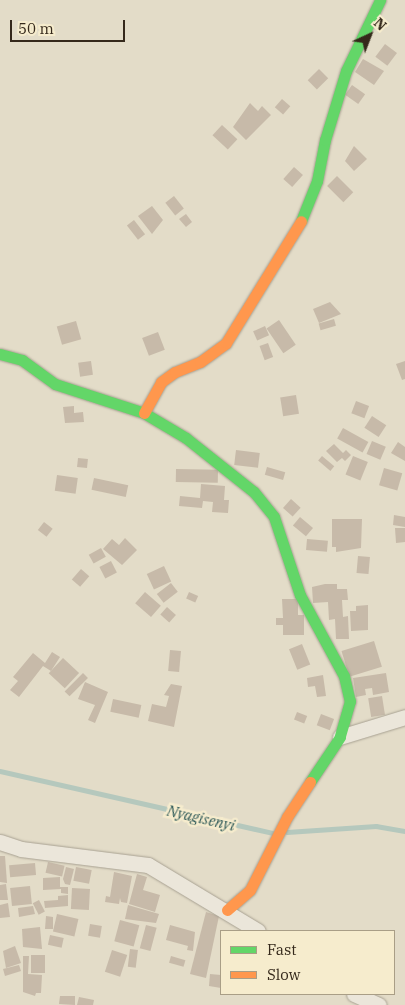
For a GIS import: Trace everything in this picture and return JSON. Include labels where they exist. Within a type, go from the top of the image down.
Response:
[{"type":"street","points":[[144,413],[161,382],[175,372],[200,362],[226,343],[302,219],[317,181],[325,140],[346,71],[380,0]]},
{"type":"street","points":[[0,354],[22,360],[55,384],[144,413],[186,438],[254,492],[274,517],[300,595],[344,676],[350,701],[340,737],[287,817],[250,890],[227,910]]},
{"type":"street","points":[[340,737],[405,717]]},
{"type":"street","points":[[0,842],[21,849],[148,865],[227,910],[257,930]]},
{"type":"street","points":[[356,995],[379,1005]]},
{"type":"building","points":[[385,44],[397,53],[387,66],[375,57]]},
{"type":"building","points":[[363,59],[384,71],[374,85],[355,72]]},
{"type":"building","points":[[319,69],[328,78],[317,90],[308,80]]},
{"type":"building","points":[[352,85],[365,94],[358,104],[345,95]]},
{"type":"building","points":[[282,99],[290,106],[283,115],[275,107]]},
{"type":"building","points":[[250,103],[258,111],[262,106],[271,115],[246,140],[233,127]]},
{"type":"building","points":[[222,125],[237,139],[228,150],[212,135]]},
{"type":"building","points":[[354,146],[367,159],[354,171],[345,161]]},
{"type":"building","points":[[294,167],[303,175],[292,187],[283,179]]},
{"type":"building","points":[[337,176],[353,192],[343,202],[327,186]]},
{"type":"building","points":[[174,196],[184,209],[175,215],[165,203]]},
{"type":"building","points":[[152,206],[163,220],[152,234],[138,216]]},
{"type":"building","points":[[186,214],[192,222],[186,227],[179,219]]},
{"type":"building","points":[[134,220],[145,234],[138,240],[127,226]]},
{"type":"building","points":[[330,302],[341,314],[319,323],[313,309]]},
{"type":"building","points":[[334,319],[336,326],[321,330],[319,323]]},
{"type":"building","points":[[279,320],[296,345],[283,353],[267,328]]},
{"type":"building","points":[[76,321],[81,339],[62,345],[57,327]]},
{"type":"building","points":[[265,326],[269,335],[257,340],[253,331]]},
{"type":"building","points":[[158,332],[165,350],[149,356],[142,338]]},
{"type":"building","points":[[268,343],[273,357],[265,360],[260,346]]},
{"type":"building","points":[[91,361],[93,375],[80,377],[78,363]]},
{"type":"building","points":[[405,361],[405,379],[402,380],[396,364]]},
{"type":"building","points":[[296,395],[299,414],[283,416],[280,398]]},
{"type":"building","points":[[356,401],[369,406],[364,418],[351,413]]},
{"type":"building","points":[[74,406],[74,413],[83,412],[84,422],[65,423],[63,407]]},
{"type":"building","points":[[372,416],[386,425],[379,437],[364,428]]},
{"type":"building","points":[[343,428],[368,442],[363,453],[337,438]]},
{"type":"building","points":[[372,441],[386,447],[380,460],[367,454]]},
{"type":"building","points":[[398,442],[405,447],[405,461],[391,453]]},
{"type":"building","points":[[334,444],[343,453],[346,450],[351,455],[345,461],[342,458],[337,462],[326,451]]},
{"type":"building","points":[[236,450],[260,453],[258,468],[234,465]]},
{"type":"building","points":[[322,456],[334,466],[330,471],[318,461]]},
{"type":"building","points":[[353,456],[368,462],[360,481],[346,475]]},
{"type":"building","points":[[78,458],[88,459],[87,468],[77,467]]},
{"type":"building","points":[[267,467],[285,472],[283,480],[265,475]]},
{"type":"building","points":[[384,468],[402,473],[397,491],[379,485]]},
{"type":"building","points":[[176,469],[218,470],[218,483],[176,482]]},
{"type":"building","points":[[57,475],[78,478],[76,494],[55,491]]},
{"type":"building","points":[[94,478],[128,485],[126,497],[92,490]]},
{"type":"building","points":[[201,484],[225,486],[224,500],[229,500],[228,513],[212,512],[213,502],[203,501],[202,508],[179,506],[180,496],[200,498]]},
{"type":"building","points":[[291,499],[301,508],[293,517],[283,508]]},
{"type":"building","points":[[394,515],[405,517],[405,527],[393,525]]},
{"type":"building","points":[[300,517],[313,528],[306,536],[293,525]]},
{"type":"building","points":[[332,519],[362,519],[361,548],[336,552],[336,547],[332,547]]},
{"type":"building","points":[[44,522],[53,529],[47,537],[38,530]]},
{"type":"building","points":[[395,528],[405,528],[405,542],[396,543]]},
{"type":"building","points":[[125,538],[137,550],[122,565],[103,549],[112,539],[119,545]]},
{"type":"building","points":[[307,539],[328,541],[327,552],[306,550]]},
{"type":"building","points":[[101,548],[106,557],[94,564],[89,555]]},
{"type":"building","points":[[358,556],[370,557],[368,574],[357,573]]},
{"type":"building","points":[[111,561],[117,573],[105,578],[99,567]]},
{"type":"building","points":[[164,566],[171,581],[154,589],[147,574]]},
{"type":"building","points":[[81,569],[89,576],[80,587],[72,580]]},
{"type":"building","points":[[171,583],[178,592],[164,603],[157,594]]},
{"type":"building","points":[[337,584],[337,589],[347,589],[348,600],[342,600],[343,617],[348,616],[349,639],[336,639],[335,619],[329,620],[328,602],[313,603],[312,587]]},
{"type":"building","points":[[145,592],[161,606],[151,617],[135,603]]},
{"type":"building","points":[[189,592],[198,596],[195,602],[186,598]]},
{"type":"building","points":[[282,599],[298,599],[298,615],[304,615],[304,635],[283,635],[283,625],[276,625],[276,618],[283,618]]},
{"type":"building","points":[[368,605],[368,630],[351,631],[350,611],[356,611],[356,606]]},
{"type":"building","points":[[167,607],[176,615],[169,622],[160,614]]},
{"type":"building","points":[[374,641],[382,667],[349,677],[341,651]]},
{"type":"building","points":[[302,644],[310,664],[297,670],[289,649]]},
{"type":"building","points":[[170,650],[181,651],[179,672],[168,671]]},
{"type":"building","points":[[52,652],[60,657],[51,671],[43,666],[19,697],[10,690],[18,681],[13,677],[33,653],[45,663]]},
{"type":"building","points":[[63,658],[79,673],[65,688],[49,673]]},
{"type":"building","points":[[83,673],[88,678],[70,696],[65,691]]},
{"type":"building","points":[[386,673],[389,692],[373,695],[372,688],[365,689],[366,695],[356,697],[353,678]]},
{"type":"building","points":[[323,675],[326,696],[317,697],[315,686],[308,687],[307,678]]},
{"type":"building","points":[[85,682],[108,692],[95,723],[88,720],[95,705],[78,699]]},
{"type":"building","points":[[171,684],[182,686],[174,727],[148,721],[152,704],[166,707],[169,696],[164,695]]},
{"type":"building","points":[[382,696],[385,715],[371,717],[368,698]]},
{"type":"building","points":[[113,699],[141,705],[139,718],[110,712]]},
{"type":"building","points":[[297,712],[307,716],[304,724],[294,719]]},
{"type":"building","points":[[321,714],[334,719],[330,730],[317,725]]},
{"type":"building","points":[[0,856],[5,856],[7,883],[0,882]]},
{"type":"building","points":[[48,862],[65,866],[62,877],[46,873]]},
{"type":"building","points":[[35,863],[36,875],[10,877],[9,865]]},
{"type":"building","points":[[66,867],[74,869],[70,885],[65,884],[63,879]]},
{"type":"building","points":[[76,867],[92,870],[89,884],[73,881]]},
{"type":"building","points":[[114,872],[132,876],[127,903],[121,902],[120,898],[119,904],[105,902],[106,896],[110,897]]},
{"type":"building","points":[[137,874],[147,877],[143,890],[160,895],[155,912],[129,904]]},
{"type":"building","points":[[60,877],[60,887],[68,887],[68,894],[61,893],[61,889],[43,890],[43,878]]},
{"type":"building","points":[[6,884],[8,900],[0,900],[0,885]]},
{"type":"building","points":[[30,886],[32,904],[12,906],[10,888]]},
{"type":"building","points":[[72,888],[90,889],[89,910],[71,909]]},
{"type":"building","points":[[68,895],[68,906],[45,908],[44,901],[58,900],[58,896]]},
{"type":"building","points":[[39,900],[45,912],[39,915],[33,903]]},
{"type":"building","points":[[8,903],[10,917],[0,918],[0,905]]},
{"type":"building","points":[[128,905],[159,914],[156,923],[125,919]]},
{"type":"building","points":[[33,906],[35,914],[19,917],[18,908]]},
{"type":"building","points":[[206,912],[219,916],[206,978],[190,974]]},
{"type":"building","points":[[57,914],[78,919],[74,936],[53,932]]},
{"type":"building","points":[[46,916],[53,917],[53,929],[45,929]]},
{"type":"building","points":[[120,920],[139,925],[134,946],[114,941]]},
{"type":"building","points":[[90,924],[102,926],[100,938],[88,936]]},
{"type":"building","points":[[146,925],[157,928],[150,951],[140,948]]},
{"type":"building","points":[[170,925],[195,932],[193,951],[187,950],[188,946],[166,940]]},
{"type":"building","points":[[40,927],[42,949],[23,947],[22,929]]},
{"type":"building","points":[[50,935],[64,938],[62,948],[48,945]]},
{"type":"building","points":[[15,946],[21,963],[6,968],[3,951]]},
{"type":"building","points":[[130,949],[138,950],[136,968],[128,967]]},
{"type":"building","points":[[112,950],[127,955],[120,977],[105,972]]},
{"type":"building","points":[[31,955],[45,955],[45,973],[31,973]]},
{"type":"building","points":[[23,956],[29,956],[28,974],[42,975],[41,993],[36,993],[35,996],[23,992]]},
{"type":"building","points":[[171,956],[185,960],[183,967],[169,963]]},
{"type":"building","points":[[19,965],[21,971],[5,976],[3,969]]},
{"type":"building","points":[[210,974],[220,975],[220,988],[209,986]]},
{"type":"building","points":[[60,996],[75,996],[75,1005],[59,1004]]},
{"type":"building","points":[[79,997],[94,1000],[93,1005],[77,1005]]},
{"type":"waterway","name":"Nyagisenyi","points":[[0,771],[272,833]]},
{"type":"waterway","name":"Nyagisenyi","points":[[287,832],[376,826],[405,831]]},
{"type":"traffic: fast","points":[[301,221],[317,181],[325,140],[346,71],[380,0]]},
{"type":"traffic: fast","points":[[0,354],[22,360],[55,384],[144,413],[186,438],[254,492],[274,517],[300,595],[344,676],[350,701],[340,737],[310,782]]},
{"type":"traffic: slow","points":[[144,413],[161,382],[175,372],[200,362],[226,343],[301,221]]},
{"type":"traffic: slow","points":[[227,910],[250,890],[287,817],[310,782]]}]
